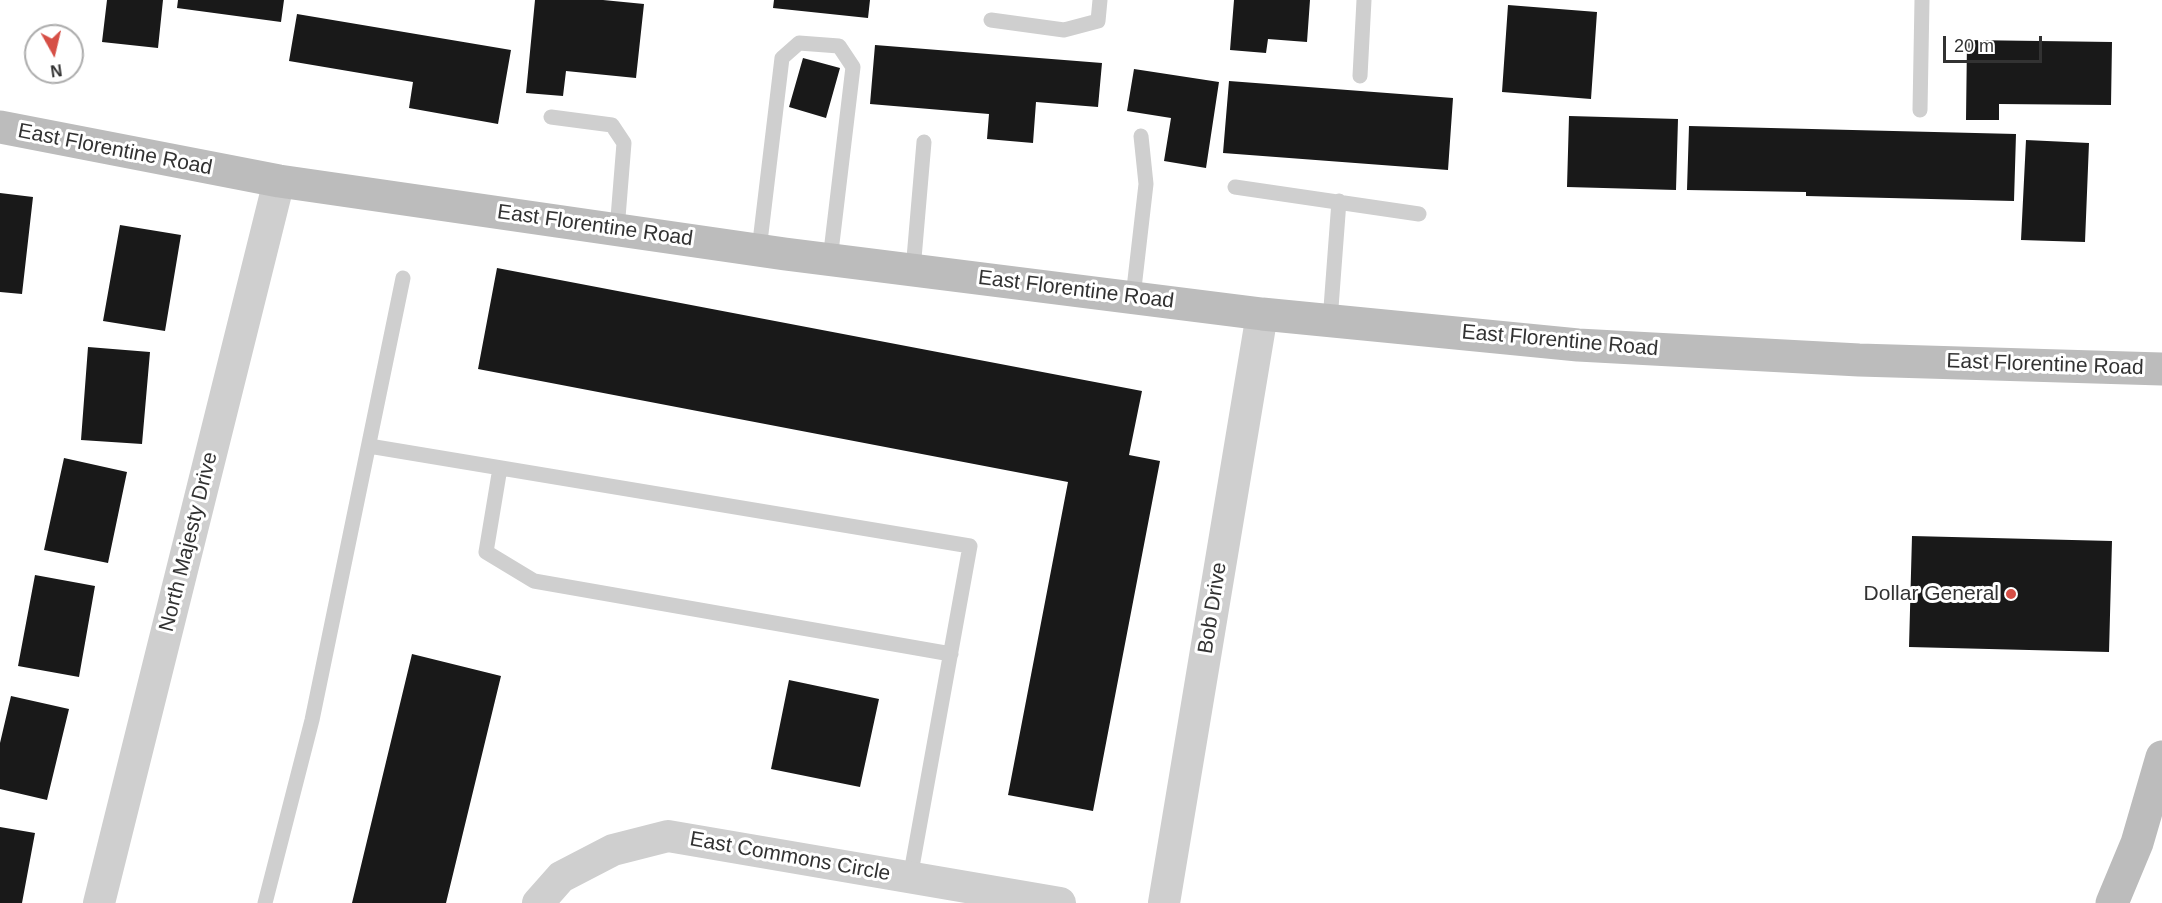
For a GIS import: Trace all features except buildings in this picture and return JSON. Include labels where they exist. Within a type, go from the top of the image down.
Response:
[{"type":"street","name":"East Florentine Road","points":[[0,128],[279,181],[830,260],[1262,314],[1578,345],[1860,360],[2162,369]]},
{"type":"street","name":"North Majesty Drive","points":[[99,903],[279,181]]},
{"type":"street","name":"Bob Drive","points":[[1164,903],[1262,314]]},
{"type":"street","points":[[2112,903],[2137,843],[2162,757]]},
{"type":"street","name":"East Commons Circle","points":[[538,903],[561,877],[613,850],[668,836],[1060,903]]},
{"type":"lane","points":[[991,20],[1064,30],[1098,21],[1100,0]]},
{"type":"lane","points":[[1360,76],[1364,0]]},
{"type":"lane","points":[[1920,110],[1922,0]]},
{"type":"lane","points":[[759,250],[782,58],[799,43],[839,46],[853,67],[830,260]]},
{"type":"lane","points":[[552,117],[612,125],[624,142],[617,230]]},
{"type":"lane","points":[[1133,297],[1146,184],[1141,136]]},
{"type":"lane","points":[[913,270],[924,142]]},
{"type":"lane","points":[[1235,187],[1419,214]]},
{"type":"lane","points":[[1330,321],[1340,201]]},
{"type":"lane","points":[[266,903],[312,720],[403,278]]},
{"type":"lane","points":[[369,446],[970,546],[910,878]]},
{"type":"lane","points":[[500,468],[486,552],[534,581],[951,654]]},
{"type":"place","name":"Dollar General","points":[[2011,594]]}]
